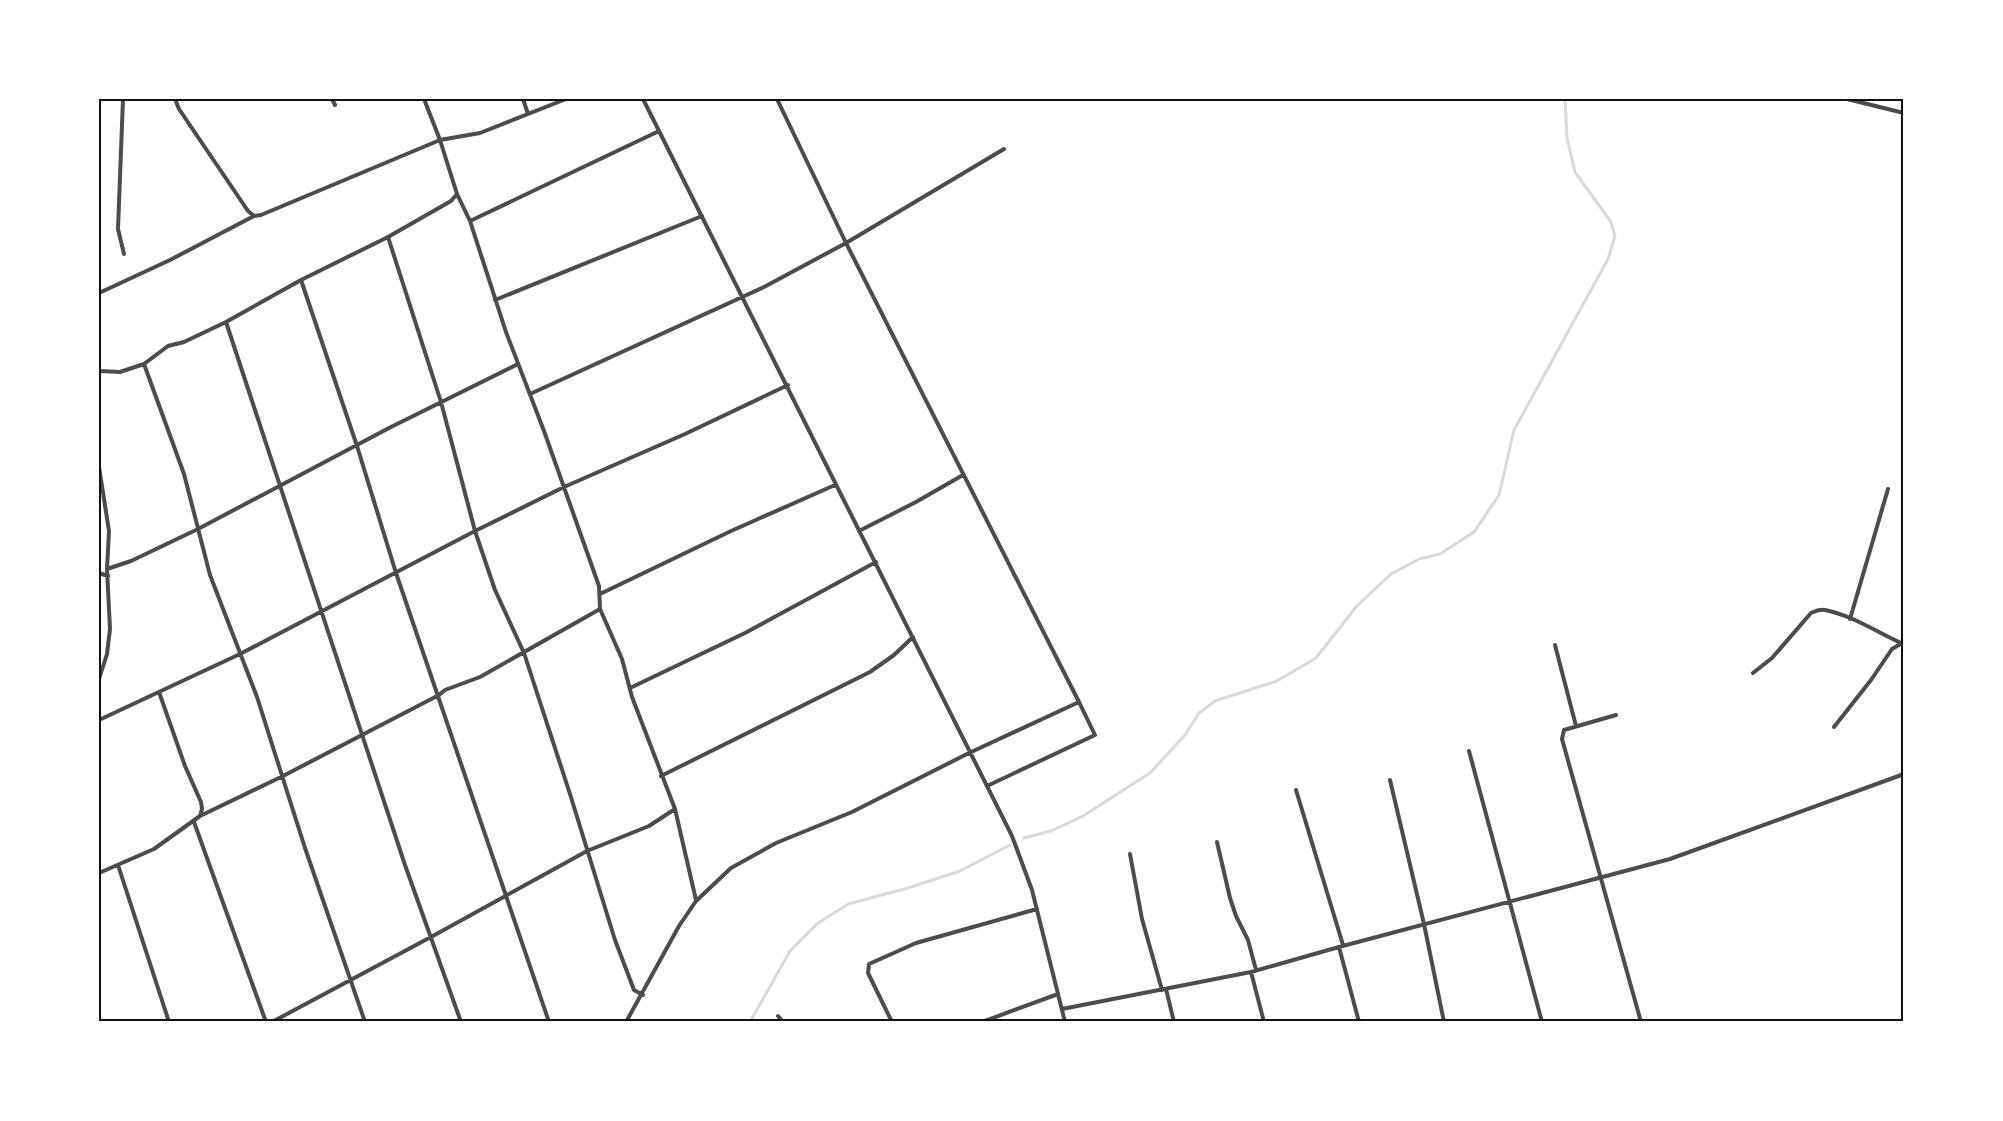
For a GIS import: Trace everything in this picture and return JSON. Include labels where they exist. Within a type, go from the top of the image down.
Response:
[{"type":"street","points":[[123,99],[118,215],[120,240],[124,254]]},
{"type":"street","points":[[175,99],[178,109],[248,211],[255,216]]},
{"type":"street","points":[[332,99],[335,105]]},
{"type":"street","points":[[424,99],[457,194],[470,221],[495,300],[599,586],[600,609],[622,659],[661,776],[675,809],[696,901]]},
{"type":"street","points":[[523,99],[528,114]]},
{"type":"street","points":[[99,293],[170,260],[255,216],[440,140],[480,133],[566,99]]},
{"type":"street","points":[[643,99],[1012,836],[1032,890],[1065,1022]]},
{"type":"street","points":[[777,99],[846,243],[1095,735],[987,786]]},
{"type":"street","points":[[1847,99],[1904,113]]},
{"type":"street","points":[[470,221],[659,131]]},
{"type":"street","points":[[530,394],[743,297],[846,243],[1004,149]]},
{"type":"street","points":[[99,371],[120,372],[144,364],[168,346],[184,342],[226,322],[301,280],[388,237],[451,201],[457,194]]},
{"type":"street","points":[[495,300],[702,216]]},
{"type":"street","points":[[388,237],[441,402],[476,531],[495,590],[524,653],[615,940],[634,990],[643,994]]},
{"type":"street","points":[[301,280],[357,446],[396,573],[549,1022]]},
{"type":"street","points":[[226,322],[320,612],[405,865],[461,1022]]},
{"type":"street","points":[[144,364],[184,474],[210,575],[283,776],[364,1022]]},
{"type":"street","points":[[107,569],[131,561],[198,529],[518,364]]},
{"type":"street","points":[[99,720],[240,654],[564,487],[685,434],[788,385]]},
{"type":"street","points":[[99,467],[109,531],[107,569],[110,629],[99,679]]},
{"type":"street","points":[[858,531],[963,475]]},
{"type":"street","points":[[600,594],[731,531],[835,485]]},
{"type":"street","points":[[1850,619],[1888,489]]},
{"type":"street","points":[[630,688],[745,633],[876,562]]},
{"type":"street","points":[[99,573],[108,576]]},
{"type":"street","points":[[99,873],[154,849],[200,816],[283,776],[445,690],[480,677],[600,609]]},
{"type":"street","points":[[1753,673],[1772,658],[1817,609],[1850,619],[1903,643]]},
{"type":"street","points":[[661,776],[870,672],[894,655],[913,637]]},
{"type":"street","points":[[1834,726],[1871,680],[1892,649],[1903,643]]},
{"type":"street","points":[[1555,645],[1576,726]]},
{"type":"street","points":[[159,692],[185,766],[201,802],[200,816]]},
{"type":"street","points":[[627,1022],[696,901],[731,868],[776,843],[852,812],[969,753],[1079,702]]},
{"type":"street","points":[[1616,715],[1564,730],[1562,739],[1641,1022]]},
{"type":"street","points":[[1469,751],[1542,1022]]},
{"type":"street","points":[[1062,1009],[1251,972],[1670,859],[1904,774]]},
{"type":"street","points":[[1390,780],[1425,924],[1444,1022]]},
{"type":"street","points":[[1296,790],[1341,946],[1359,1022]]},
{"type":"street","points":[[272,1022],[587,851],[649,826],[675,809]]},
{"type":"street","points":[[194,822],[266,1022]]},
{"type":"street","points":[[1217,842],[1233,907],[1248,940],[1256,970]]},
{"type":"street","points":[[1130,854],[1142,919],[1173,1022]]},
{"type":"street","points":[[118,865],[169,1022]]},
{"type":"street","points":[[892,1022],[868,973],[869,964],[916,943],[1037,909]]},
{"type":"street","points":[[1251,972],[1264,1022]]},
{"type":"street","points":[[981,1022],[1058,994]]},
{"type":"street","points":[[778,1016],[783,1022]]},
{"type":"waterway","points":[[1024,838],[1051,831],[1083,816],[1150,773],[1185,735],[1199,713],[1215,701],[1277,681],[1316,658],[1356,607],[1391,574],[1419,559],[1440,554],[1474,532],[1499,495],[1514,430],[1608,259],[1615,236],[1611,222],[1575,172],[1567,138],[1565,99]]},
{"type":"waterway","points":[[750,1022],[790,951],[817,924],[848,904],[960,871],[1010,845]]}]
